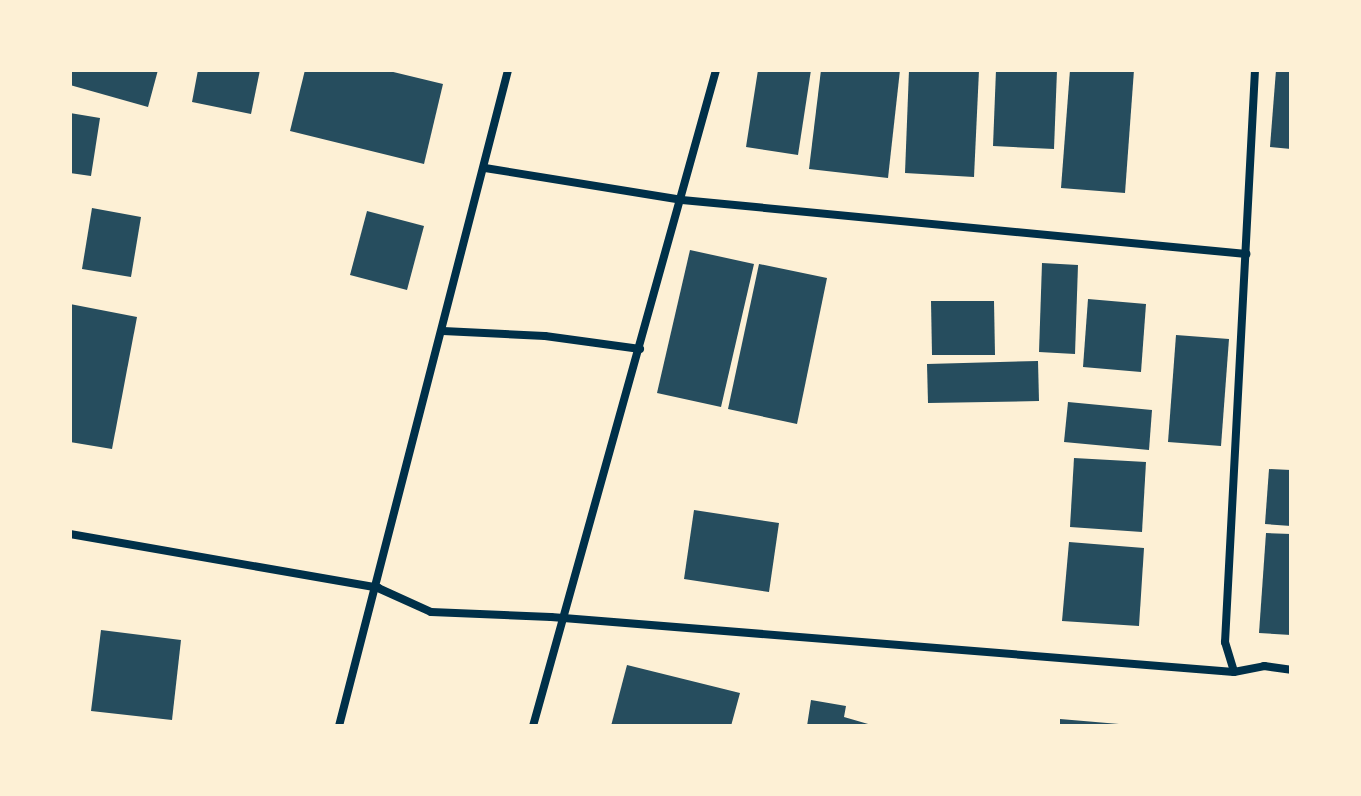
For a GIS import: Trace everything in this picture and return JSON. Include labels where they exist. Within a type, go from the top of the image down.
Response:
[{"type":"street","points":[[339,726],[378,588],[508,70]]},
{"type":"street","points":[[533,726],[716,70]]},
{"type":"street","points":[[1234,672],[1225,642],[1255,70]]},
{"type":"street","points":[[485,168],[682,200],[1246,254]]},
{"type":"street","points":[[443,331],[545,336],[640,349]]},
{"type":"street","points":[[70,534],[378,588],[431,612],[561,618],[1234,672],[1264,666],[1291,670]]},
{"type":"building","points":[[70,70],[158,70],[148,107],[70,85]]},
{"type":"building","points":[[198,70],[260,70],[251,114],[192,102]]},
{"type":"building","points":[[305,70],[385,70],[443,84],[424,164],[290,131]]},
{"type":"building","points":[[758,70],[811,70],[798,155],[746,147]]},
{"type":"building","points":[[821,70],[900,70],[888,178],[809,169]]},
{"type":"building","points":[[909,70],[979,70],[974,177],[905,173]]},
{"type":"building","points":[[996,70],[1057,70],[1054,149],[993,146]]},
{"type":"building","points":[[1070,70],[1134,70],[1125,193],[1061,188]]},
{"type":"building","points":[[1276,70],[1291,70],[1291,149],[1270,147]]},
{"type":"building","points":[[70,113],[100,118],[91,176],[70,173]]},
{"type":"building","points":[[92,208],[141,217],[131,277],[82,269]]},
{"type":"building","points":[[367,211],[424,226],[407,290],[350,275]]},
{"type":"building","points":[[690,250],[754,264],[721,407],[657,393]]},
{"type":"building","points":[[1042,263],[1078,265],[1075,354],[1039,352]]},
{"type":"building","points":[[759,264],[827,278],[797,424],[728,409]]},
{"type":"building","points":[[1088,299],[1146,304],[1141,372],[1083,367]]},
{"type":"building","points":[[931,301],[994,301],[995,355],[932,355]]},
{"type":"building","points":[[70,304],[137,317],[112,449],[70,442]]},
{"type":"building","points":[[1176,335],[1229,339],[1221,446],[1168,442]]},
{"type":"building","points":[[1038,361],[1039,401],[928,403],[927,364]]},
{"type":"building","points":[[1068,402],[1152,410],[1149,450],[1064,442]]},
{"type":"building","points":[[1074,458],[1146,462],[1142,532],[1070,527]]},
{"type":"building","points":[[1269,469],[1291,470],[1291,526],[1265,524]]},
{"type":"building","points":[[694,510],[779,523],[769,592],[684,579]]},
{"type":"building","points":[[1266,533],[1291,534],[1291,635],[1259,633]]},
{"type":"building","points":[[1069,542],[1144,548],[1139,626],[1062,621]]},
{"type":"building","points":[[101,630],[181,640],[172,720],[91,711]]},
{"type":"building","points":[[627,665],[740,693],[731,726],[611,726]]},
{"type":"building","points":[[811,700],[846,706],[844,717],[875,726],[807,726]]},
{"type":"building","points":[[1060,719],[1119,724],[1060,726]]}]
